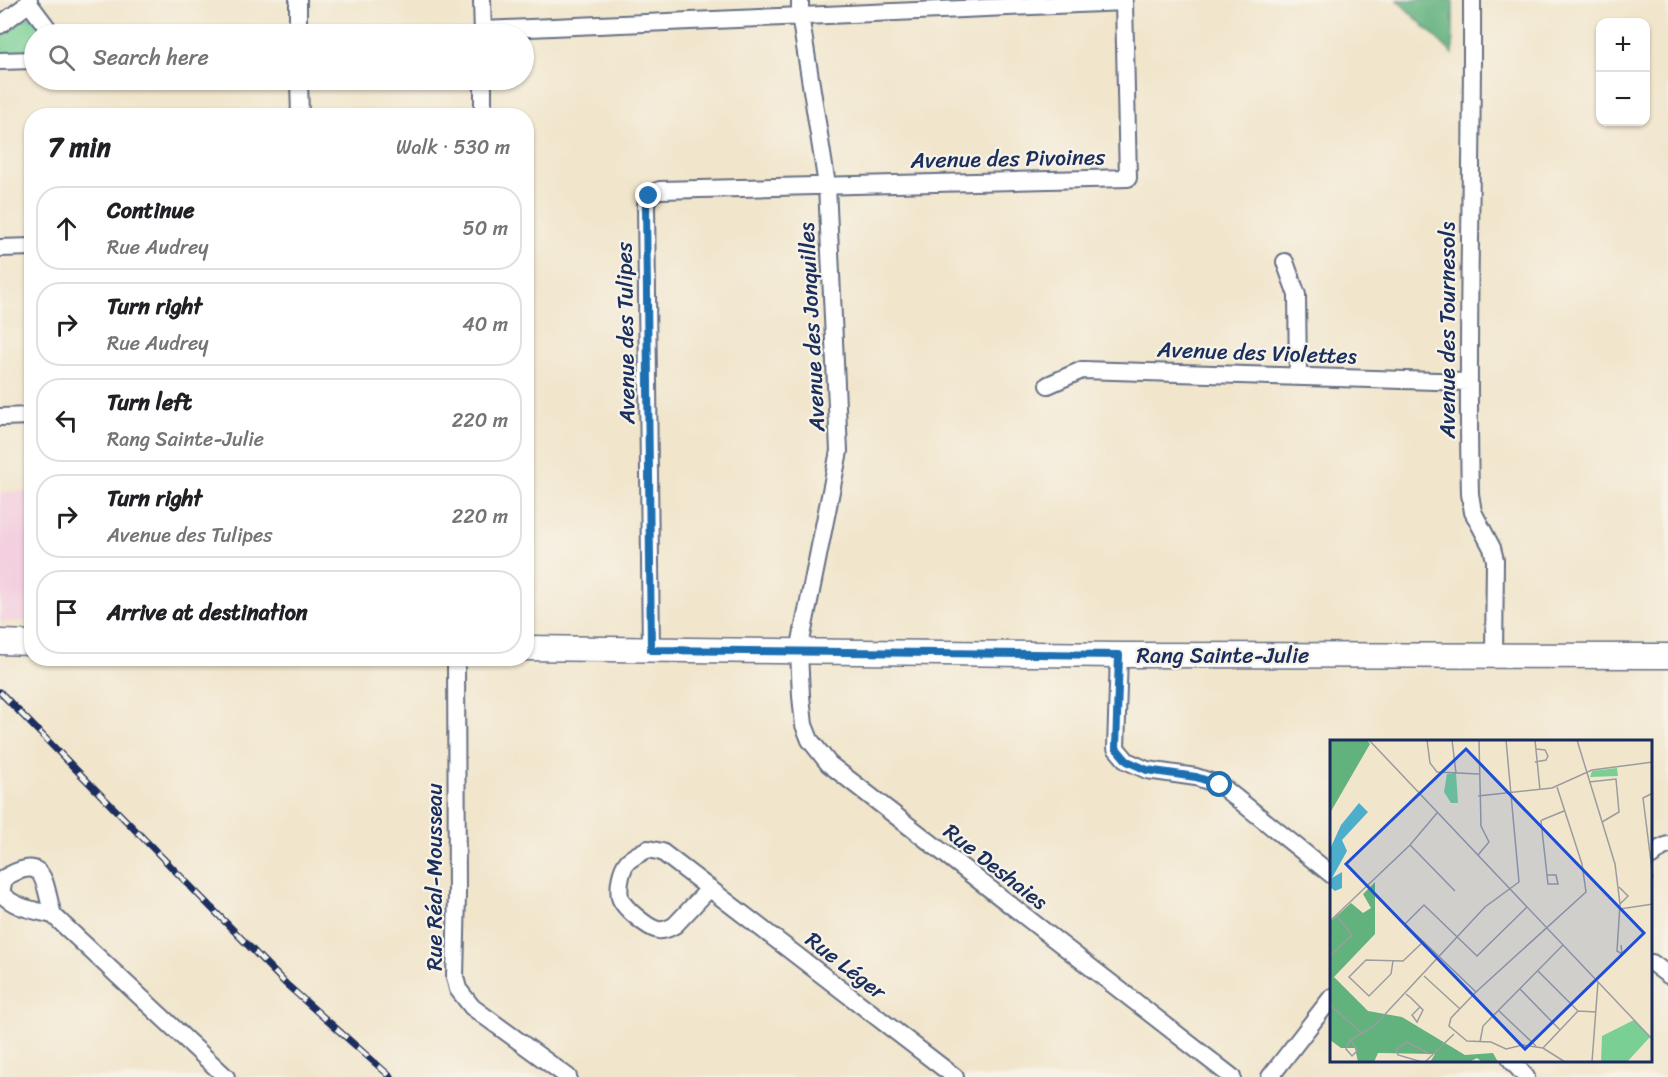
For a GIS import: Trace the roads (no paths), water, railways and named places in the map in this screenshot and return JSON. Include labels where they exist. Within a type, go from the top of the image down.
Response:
[{"type":"street","points":[[298,0],[298,24]]},
{"type":"street","points":[[482,0],[483,24]]},
{"type":"street","name":"Avenue des Tournesols","points":[[1472,0],[1468,382],[1470,494],[1473,512],[1492,548],[1495,560],[1494,654]]},
{"type":"street","points":[[0,25],[29,1],[45,24]]},
{"type":"street","name":"Avenue des Pivoines","points":[[534,28],[800,7],[1124,2],[1128,178],[827,185]]},
{"type":"street","name":"Avenue des Jonquilles","points":[[799,651],[839,451],[827,185],[800,7]]},
{"type":"street","points":[[0,61],[24,60]]},
{"type":"street","points":[[299,90],[300,108]]},
{"type":"street","points":[[483,90],[483,108]]},
{"type":"street","name":"Avenue des Tulipes","points":[[651,650],[646,205],[648,199],[654,192],[660,190],[827,185]]},
{"type":"street","points":[[0,248],[24,248]]},
{"type":"street","points":[[1285,262],[1297,295],[1298,375]]},
{"type":"street","name":"Avenue des Violettes","points":[[1048,385],[1082,370],[1468,382]]},
{"type":"street","points":[[0,417],[24,416]]},
{"type":"street","points":[[0,642],[24,643]]},
{"type":"street","name":"Rang Sainte-Julie","points":[[534,648],[1119,655],[1668,656]]},
{"type":"street","name":"Rue Deshaies","points":[[799,651],[804,725],[810,740],[829,764],[1232,1077]]},
{"type":"street","points":[[1119,655],[1116,748],[1127,761],[1147,770],[1196,777],[1220,785],[1330,873]]},
{"type":"street","name":"Rue Réal-Mousseau","points":[[456,666],[455,977],[458,989],[472,1007],[568,1077]]},
{"type":"street","points":[[1653,855],[1668,845]]},
{"type":"street","name":"Rue Léger","points":[[710,888],[675,925],[669,929],[658,930],[648,925],[624,905],[620,896],[622,872],[628,861],[648,849],[662,852],[710,888],[955,1077]]},
{"type":"street","points":[[53,915],[222,1076]]},
{"type":"street","points":[[1653,964],[1668,975]]},
{"type":"street","points":[[1270,1077],[1330,1000]]},
{"type":"street","points":[[1514,1062],[1526,1077]]},
{"type":"railway","points":[[0,692],[286,984],[391,1077]]}]
